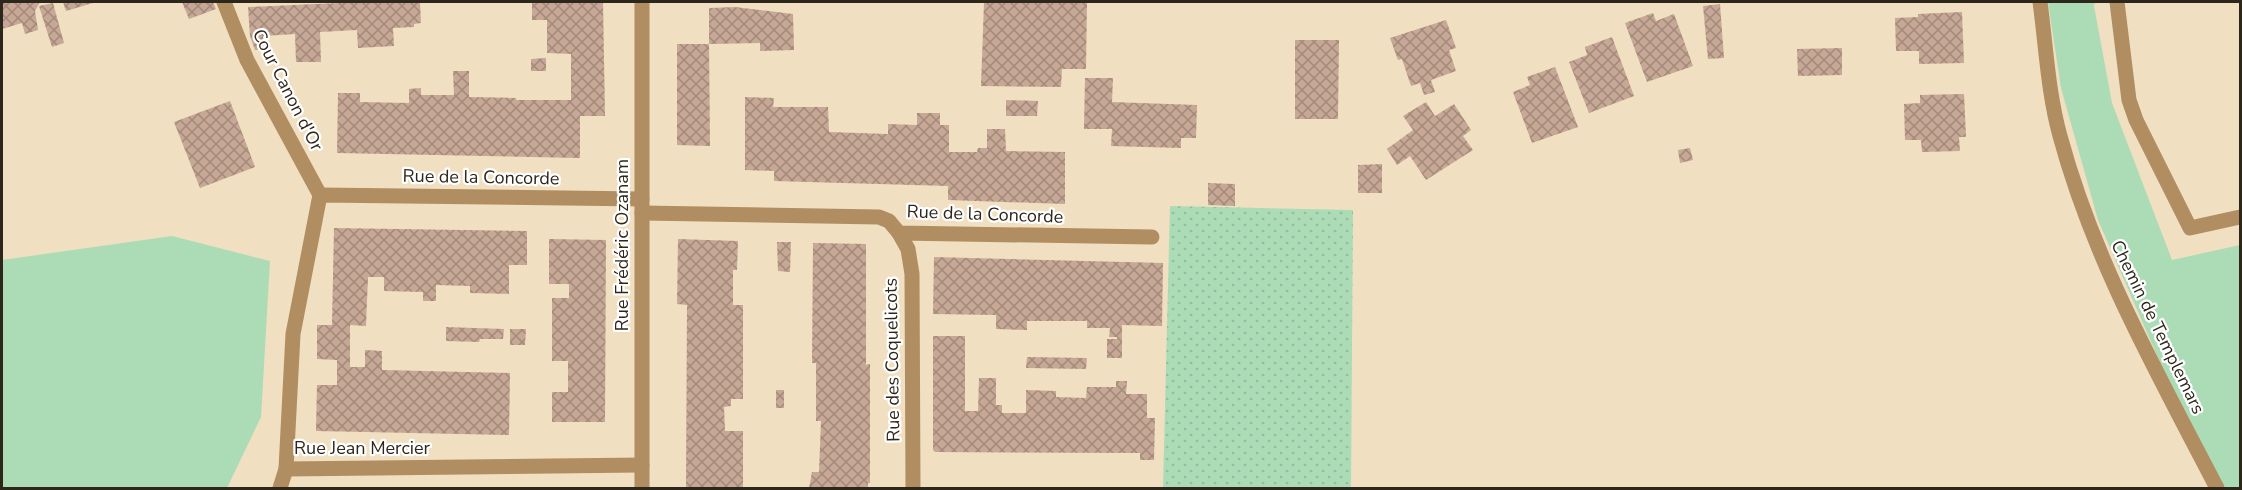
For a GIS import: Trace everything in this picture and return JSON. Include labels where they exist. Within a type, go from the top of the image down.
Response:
[{"type":"street","name":"Cour Canon d'Or","points":[[225,2],[247,60],[320,195]]},
{"type":"street","name":"Rue Frédéric Ozanam","points":[[642,2],[642,489]]},
{"type":"street","name":"Chemin de Templemars","points":[[2040,2],[2059,134],[2094,238],[2131,323],[2217,489]]},
{"type":"street","points":[[2117,2],[2129,99],[2136,120],[2190,228],[2241,217]]},
{"type":"street","name":"Rue de la Concorde","points":[[320,195],[879,217],[888,221],[900,232],[1152,237]]},
{"type":"street","name":"Rue Jean Mercier","points":[[320,195],[293,334],[286,469],[642,465]]},
{"type":"street","name":"Rue des Coquelicots","points":[[900,232],[908,249],[912,274],[913,489]]},
{"type":"street","points":[[280,489],[286,469]]},
{"type":"green space","points":[[2048,2],[2095,2],[2112,103],[2172,260],[2240,245],[2240,488],[2225,488],[2162,367],[2098,220],[2061,88]]},
{"type":"green space","points":[[1170,206],[1353,210],[1351,488],[1163,488]]},
{"type":"green space","points":[[172,236],[270,261],[261,417],[227,488],[2,488],[2,260]]},
{"type":"building","points":[[2,2],[40,2],[35,11],[38,30],[25,34],[22,23],[2,29]]},
{"type":"building","points":[[63,2],[96,2],[66,11]]},
{"type":"building","points":[[182,2],[213,2],[216,9],[189,19]]},
{"type":"building","points":[[420,2],[421,23],[414,24],[414,27],[393,28],[394,46],[358,48],[357,30],[320,32],[321,62],[296,62],[295,34],[263,36],[263,50],[255,50],[250,36],[248,7]]},
{"type":"building","points":[[532,2],[603,2],[605,116],[580,116],[580,158],[337,153],[338,93],[360,93],[360,102],[409,103],[409,89],[421,88],[421,95],[454,95],[453,71],[469,71],[469,97],[571,100],[571,54],[547,53],[547,20],[532,20]]},
{"type":"building","points":[[984,2],[1087,2],[1086,69],[1062,69],[1061,87],[981,86]]},
{"type":"building","points":[[53,3],[64,43],[52,47],[39,6]]},
{"type":"building","points":[[1720,4],[1724,58],[1708,59],[1703,6]]},
{"type":"building","points":[[735,7],[793,14],[794,50],[760,51],[760,43],[709,44],[709,8]]},
{"type":"building","points":[[1962,12],[1964,63],[1919,64],[1919,51],[1896,51],[1895,18],[1918,17],[1918,14]]},
{"type":"building","points":[[1653,13],[1656,21],[1674,14],[1693,66],[1647,82],[1625,23]]},
{"type":"building","points":[[1446,20],[1456,48],[1449,50],[1456,71],[1431,80],[1435,92],[1424,95],[1420,83],[1411,86],[1402,59],[1398,60],[1390,38]]},
{"type":"building","points":[[1612,37],[1634,96],[1589,113],[1569,62],[1587,55],[1585,47]]},
{"type":"building","points":[[1295,40],[1339,40],[1338,119],[1295,119]]},
{"type":"building","points":[[677,44],[709,44],[710,146],[677,145]]},
{"type":"building","points":[[1842,48],[1842,75],[1798,76],[1797,49]]},
{"type":"building","points":[[546,58],[546,71],[531,71],[531,59]]},
{"type":"building","points":[[1555,67],[1578,127],[1532,143],[1513,92],[1530,85],[1527,77]]},
{"type":"building","points":[[1085,78],[1113,78],[1112,102],[1197,105],[1196,138],[1181,138],[1181,148],[1111,146],[1112,129],[1084,129]]},
{"type":"building","points":[[1964,94],[1966,137],[1959,137],[1960,151],[1922,152],[1921,140],[1905,140],[1904,104],[1920,103],[1920,95]]},
{"type":"building","points":[[745,97],[774,98],[773,107],[828,107],[829,132],[888,134],[888,124],[917,125],[917,113],[940,113],[940,125],[949,125],[949,152],[977,152],[978,148],[987,148],[987,129],[1005,129],[1006,151],[1065,152],[1065,204],[948,200],[948,186],[774,181],[774,171],[745,170]]},
{"type":"building","points":[[1006,100],[1038,101],[1037,116],[1006,116]]},
{"type":"building","points":[[230,101],[255,167],[200,188],[174,122]]},
{"type":"building","points":[[1426,102],[1435,116],[1454,104],[1471,130],[1463,136],[1473,150],[1426,180],[1410,156],[1397,165],[1387,149],[1413,130],[1403,116]]},
{"type":"building","points":[[1690,148],[1693,160],[1680,163],[1678,150]]},
{"type":"building","points":[[1382,164],[1382,193],[1358,193],[1358,165]]},
{"type":"building","points":[[1208,183],[1235,184],[1235,206],[1208,205]]},
{"type":"building","points":[[334,228],[527,231],[527,265],[509,265],[509,294],[470,293],[470,286],[436,285],[436,301],[423,301],[423,292],[384,291],[384,277],[368,277],[366,326],[350,325],[350,367],[365,367],[365,350],[382,351],[382,370],[510,373],[509,435],[316,431],[317,385],[337,385],[337,360],[317,359],[317,325],[332,325]]},
{"type":"building","points":[[549,239],[606,240],[605,422],[552,422],[552,392],[568,392],[568,361],[552,361],[552,298],[569,298],[569,284],[549,284]]},
{"type":"building","points":[[678,239],[738,241],[737,270],[733,270],[733,305],[743,305],[743,399],[731,399],[731,406],[724,407],[725,431],[743,431],[743,488],[686,488],[687,305],[677,304]]},
{"type":"building","points":[[777,242],[791,242],[790,272],[778,271]]},
{"type":"building","points":[[813,243],[866,244],[866,365],[870,364],[870,483],[868,483],[868,488],[809,488],[812,472],[819,472],[821,421],[816,421],[816,363],[812,363]]},
{"type":"building","points":[[934,257],[1163,263],[1162,326],[1122,325],[1122,358],[1107,358],[1107,339],[1117,339],[1117,337],[1109,337],[1110,328],[1087,328],[1087,321],[1027,321],[1027,330],[996,329],[996,315],[933,314]]},
{"type":"building","points":[[446,327],[504,329],[503,339],[480,339],[479,342],[446,341]]},
{"type":"building","points":[[510,329],[526,329],[525,345],[510,345]]},
{"type":"building","points":[[933,336],[965,336],[965,411],[978,411],[979,378],[996,378],[996,405],[1002,405],[1002,413],[1026,413],[1026,390],[1056,391],[1056,397],[1086,398],[1087,387],[1116,387],[1116,381],[1127,381],[1126,394],[1147,394],[1147,418],[1155,418],[1154,460],[1140,460],[1140,453],[935,452],[933,450]]},
{"type":"building","points":[[1027,357],[1087,358],[1086,369],[1026,368]]},
{"type":"building","points":[[776,390],[784,390],[784,408],[776,408]]}]
